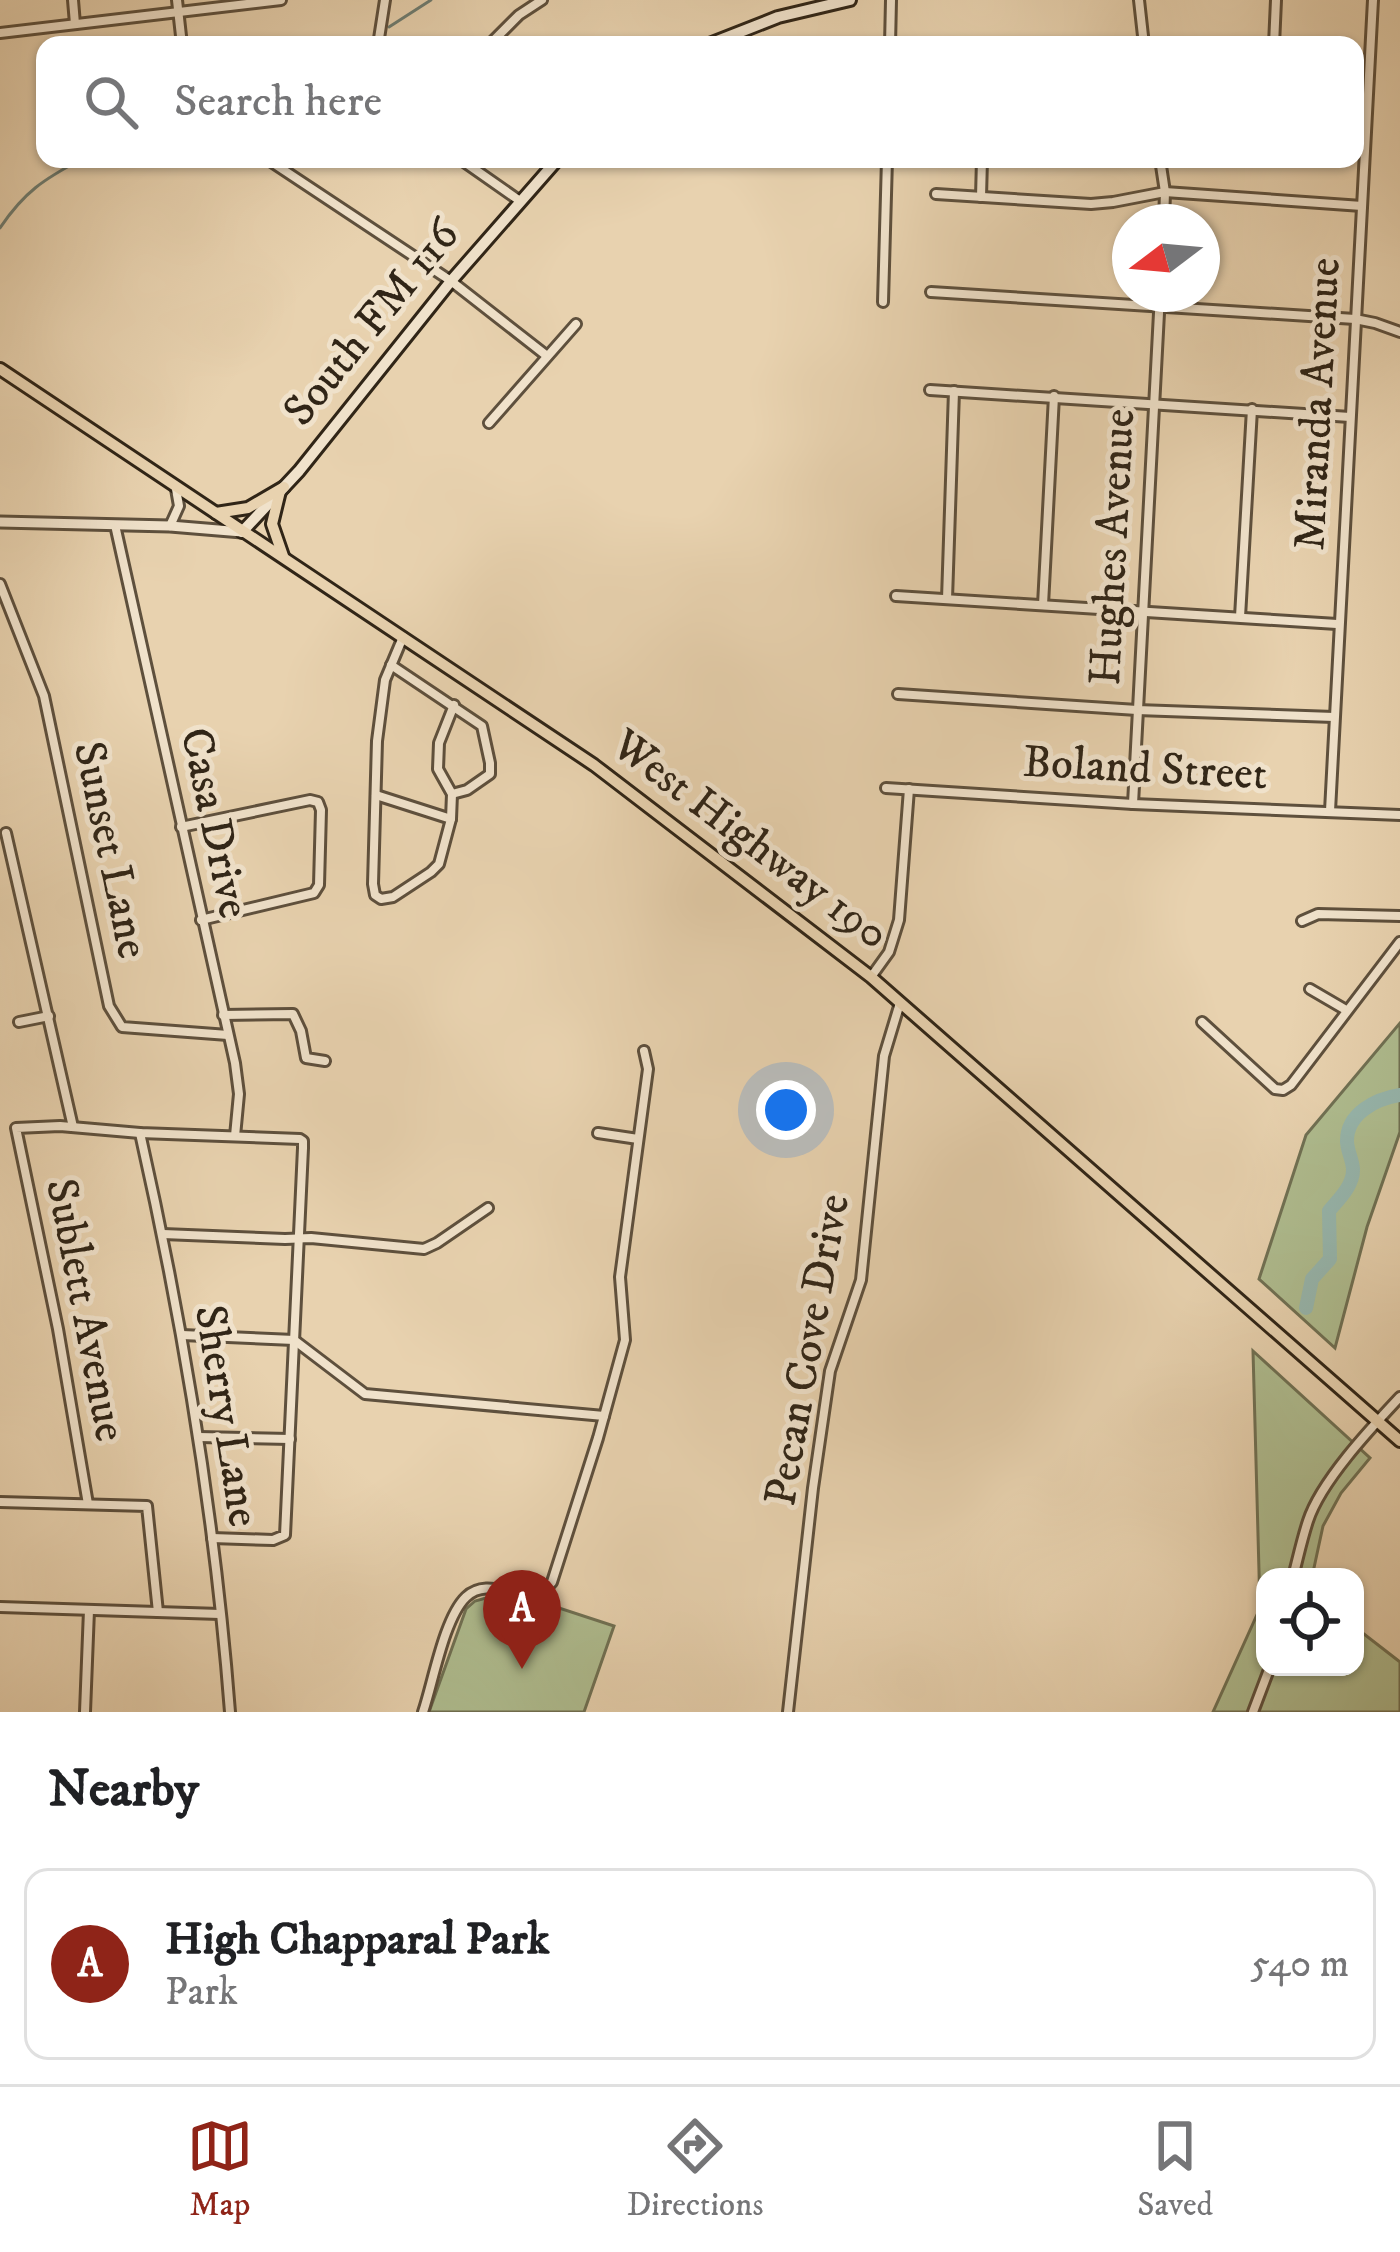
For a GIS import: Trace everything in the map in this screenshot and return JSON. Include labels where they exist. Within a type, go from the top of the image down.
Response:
[{"type":"main road","points":[[730,36],[778,17],[849,0]]},
{"type":"main road","name":"South FM 116","points":[[242,532],[550,168]]},
{"type":"main road","name":"West Highway 190","points":[[0,369],[594,765],[871,977],[1400,1441]]},
{"type":"main road","points":[[215,514],[248,508],[282,489]]},
{"type":"main road","points":[[282,489],[272,524],[285,559]]},
{"type":"street","points":[[73,0],[75,24]]},
{"type":"street","points":[[177,0],[181,36]]},
{"type":"street","points":[[0,33],[281,0]]},
{"type":"street","points":[[379,36],[385,0]]},
{"type":"street","points":[[498,36],[542,0]]},
{"type":"street","points":[[890,36],[891,0]]},
{"type":"street","points":[[1138,0],[1143,36]]},
{"type":"street","points":[[1274,36],[1276,0]]},
{"type":"street","name":"Miranda Avenue","points":[[1330,811],[1373,0]]},
{"type":"street","points":[[1364,95],[1368,95]]},
{"type":"street","points":[[281,168],[451,280],[547,356]]},
{"type":"street","points":[[473,168],[520,200]]},
{"type":"street","points":[[883,302],[887,168]]},
{"type":"street","points":[[981,197],[982,168]]},
{"type":"street","points":[[1161,168],[1165,204]]},
{"type":"street","points":[[935,194],[1091,204],[1165,192],[1362,206]]},
{"type":"street","points":[[931,292],[1112,303]]},
{"type":"street","points":[[1220,310],[1355,319],[1400,332]]},
{"type":"street","name":"Hughes Avenue","points":[[1133,804],[1160,312]]},
{"type":"street","points":[[488,424],[576,324]]},
{"type":"street","points":[[930,390],[1350,417]]},
{"type":"street","points":[[947,599],[954,391]]},
{"type":"street","points":[[1043,605],[1054,396]]},
{"type":"street","points":[[1240,617],[1252,410]]},
{"type":"street","points":[[170,526],[179,506],[176,487]]},
{"type":"street","points":[[0,522],[242,532]]},
{"type":"street","name":"Casa Drive","points":[[115,525],[228,1036],[239,1094],[236,1136]]},
{"type":"street","name":"Sunset Lane","points":[[0,584],[44,696],[115,1019],[122,1027],[228,1036]]},
{"type":"street","points":[[896,596],[1338,624]]},
{"type":"street","points":[[403,638],[385,680],[377,741],[373,884],[381,899],[393,898],[439,864],[452,794],[438,769],[439,743],[454,705]]},
{"type":"street","points":[[391,665],[482,726],[490,774],[452,794]]},
{"type":"street","points":[[898,694],[1334,717]]},
{"type":"street","name":"Boland Street","points":[[886,788],[1400,815]]},
{"type":"street","points":[[871,977],[890,952],[899,920],[909,789]]},
{"type":"street","points":[[376,795],[451,818]]},
{"type":"street","points":[[181,827],[310,800],[318,802],[321,810],[319,885],[314,893],[201,920]]},
{"type":"street","points":[[6,832],[73,1127],[303,1141],[285,1535],[273,1540],[212,1538]]},
{"type":"street","points":[[1302,921],[1318,914],[1400,916]]},
{"type":"street","points":[[1202,1022],[1275,1089],[1283,1090],[1400,942]]},
{"type":"street","points":[[1310,988],[1346,1010]]},
{"type":"street","name":"Pecan Cove Drive","points":[[788,1712],[830,1371],[861,1280],[884,1056],[900,1002]]},
{"type":"street","points":[[223,1015],[293,1014],[306,1058],[325,1061]]},
{"type":"street","points":[[19,1022],[49,1016]]},
{"type":"street","points":[[423,1712],[455,1613],[469,1594],[489,1588],[534,1595],[546,1591],[552,1582],[625,1340],[620,1277],[648,1069],[644,1051]]},
{"type":"street","name":"Sublett Avenue","points":[[73,1127],[16,1128],[88,1504]]},
{"type":"street","name":"Sherry Lane","points":[[140,1132],[199,1437],[230,1712]]},
{"type":"street","points":[[598,1132],[638,1138]]},
{"type":"street","points":[[163,1234],[298,1238],[424,1249],[488,1208]]},
{"type":"street","points":[[182,1335],[294,1340],[365,1394],[604,1416]]},
{"type":"street","points":[[1295,1568],[1309,1517],[1323,1491],[1400,1397]]},
{"type":"street","points":[[199,1437],[290,1439]]},
{"type":"street","points":[[0,1502],[147,1506],[158,1612]]},
{"type":"street","points":[[0,1607],[220,1614]]},
{"type":"street","points":[[86,1712],[89,1610]]},
{"type":"street","points":[[1253,1712],[1267,1676]]},
{"type":"green space","points":[[1400,1023],[1400,1132],[1367,1227],[1335,1348],[1259,1279],[1306,1135]]},
{"type":"green space","points":[[1253,1351],[1370,1458],[1341,1493],[1323,1526],[1314,1568],[1259,1568]]},
{"type":"green space","points":[[486,1598],[531,1605],[541,1602],[614,1626],[584,1712],[429,1712],[466,1609]]},
{"type":"green space","points":[[1256,1617],[1256,1676],[1364,1676],[1364,1634],[1400,1662],[1400,1712],[1213,1712]]},
{"type":"waterway","points":[[389,27],[431,0]]},
{"type":"waterway","points":[[0,228],[36,188],[66,168]]},
{"type":"waterway","points":[[1306,1308],[1312,1279],[1330,1259],[1329,1211],[1352,1176],[1348,1131],[1357,1115],[1400,1095]]},
{"type":"place","name":"High Chapparal Park","points":[[522,1669]]}]
